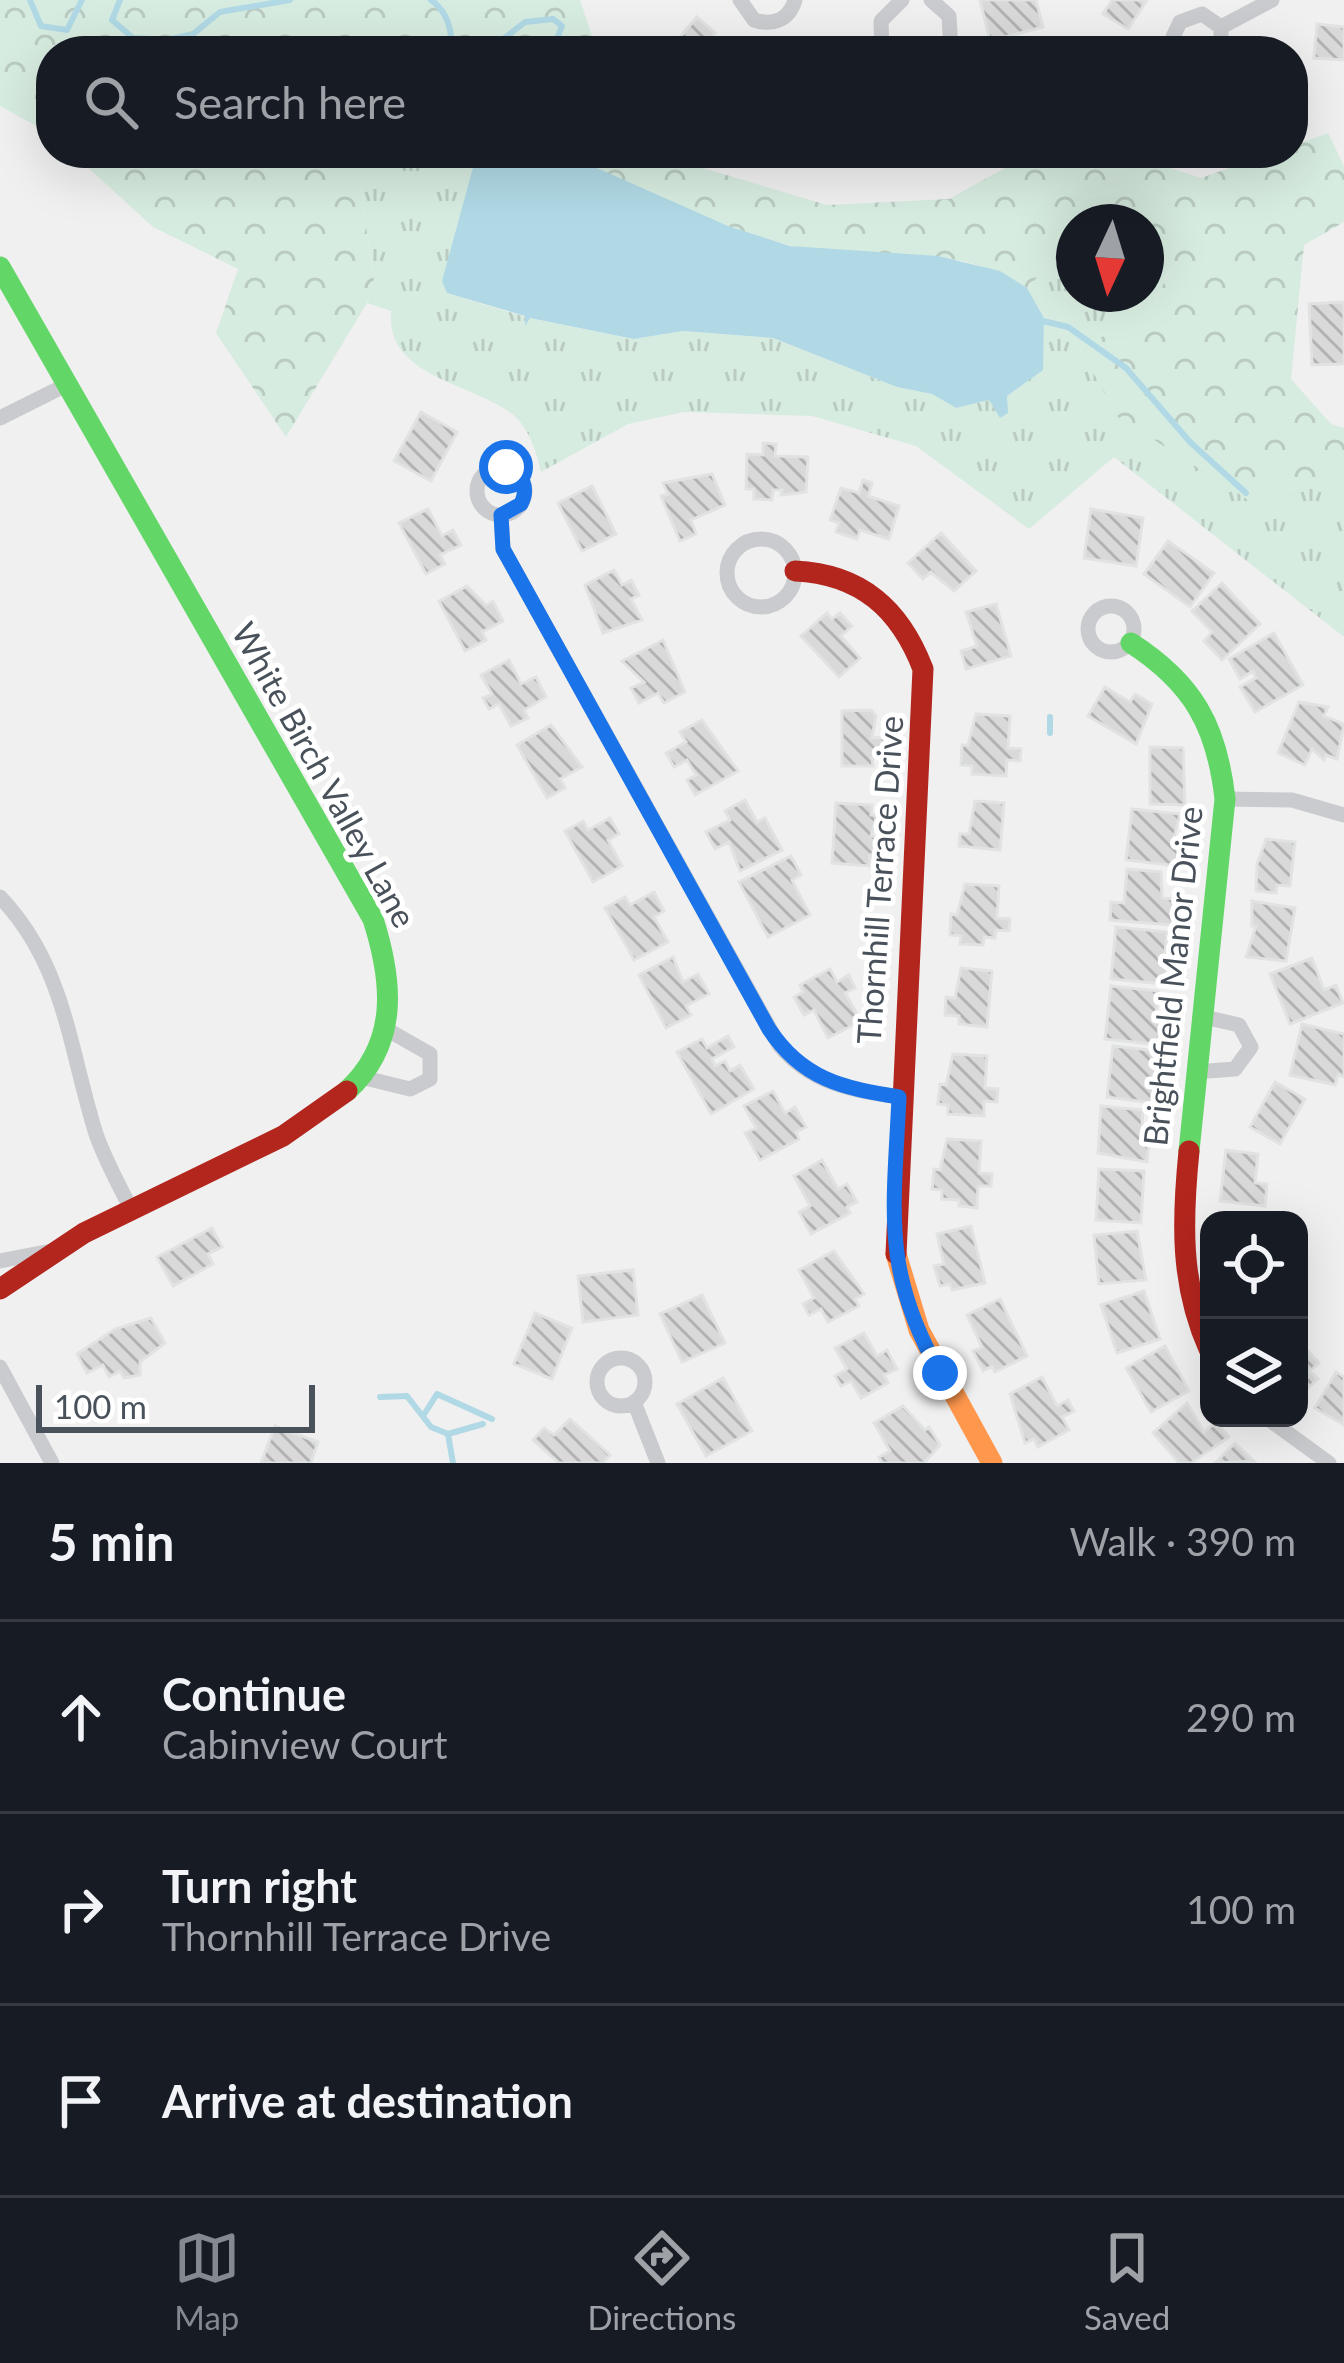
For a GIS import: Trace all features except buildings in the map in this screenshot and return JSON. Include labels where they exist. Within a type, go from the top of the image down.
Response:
[{"type":"street","points":[[740,0],[754,20],[771,23],[787,16],[795,0]]},
{"type":"street","points":[[878,36],[883,5],[902,0]]},
{"type":"street","points":[[931,0],[950,16],[951,36]]},
{"type":"street","points":[[1221,27],[1271,0]]},
{"type":"street","points":[[1175,36],[1175,29],[1186,17],[1202,14],[1221,27]]},
{"type":"street","points":[[1221,27],[1221,36]]},
{"type":"street","name":"White Birch Valley Lane","points":[[0,267],[373,919],[386,955],[386,1029],[362,1077],[282,1134],[51,1251],[0,1288]]},
{"type":"street","points":[[0,418],[66,385]]},
{"type":"street","points":[[501,515],[503,549],[779,1045],[793,1062],[832,1084],[899,1097]]},
{"type":"street","name":"Thornhill Terrace Drive","points":[[759,538],[788,551],[795,571],[788,593],[757,607],[736,597],[726,575],[731,554],[759,538]]},
{"type":"street","name":"Thornhill Terrace Drive","points":[[795,571],[842,574],[875,593],[899,618],[923,669],[917,849],[893,1206],[898,1280],[919,1336],[992,1463]]},
{"type":"street","name":"Brightfield Manor Drive","points":[[1130,643],[1171,667],[1199,701],[1222,752],[1225,799],[1180,1229],[1193,1313],[1200,1329]]},
{"type":"street","points":[[1225,799],[1292,800],[1344,814]]},
{"type":"street","points":[[0,897],[28,930],[54,974],[97,1136],[131,1209]]},
{"type":"street","points":[[1195,1072],[1235,1069],[1251,1048],[1240,1024],[1200,1016]]},
{"type":"street","points":[[362,1077],[410,1089],[430,1079],[430,1054],[386,1029]]},
{"type":"street","name":"White Birch Valley Lane","points":[[0,1261],[51,1251]]},
{"type":"street","points":[[0,1367],[52,1463]]},
{"type":"street","points":[[634,1402],[658,1463]]},
{"type":"street","points":[[1279,1427],[1329,1463]]},
{"type":"green space","points":[[0,0],[580,0],[592,36],[36,36],[36,126],[0,106]]},
{"type":"green space","points":[[1328,133],[1344,166],[1344,222],[1304,245],[1291,379],[1331,424],[1344,428],[1344,489],[1329,481],[1247,499],[1118,417],[1080,349],[1148,312],[1164,312],[1164,283],[1170,269],[1164,267],[1164,204],[1056,204],[1056,258],[1027,288],[966,262],[816,250],[756,236],[596,168],[703,168],[827,205],[949,199],[1005,168],[1170,168],[1201,178],[1229,168],[1308,168],[1308,140]]},
{"type":"green space","points":[[88,168],[357,168],[374,279],[367,303],[286,437],[216,333],[238,269],[153,227]]},
{"type":"green space","points":[[357,168],[474,168],[447,293],[526,317],[524,324],[529,318],[634,339],[683,331],[773,338],[897,387],[932,394],[956,408],[1007,396],[1042,370],[1044,318],[1027,288],[1056,258],[1056,312],[1148,312],[1080,350],[1247,499],[1329,481],[1344,489],[1344,637],[1114,457],[1029,529],[916,446],[812,416],[684,412],[628,424],[541,472],[531,440],[511,413],[415,364],[393,333],[391,311],[367,303],[374,279]]},
{"type":"water","points":[[473,168],[597,168],[728,226],[790,246],[938,256],[1000,271],[1027,288],[1044,318],[1043,370],[1007,396],[1008,413],[1000,418],[989,400],[956,408],[932,394],[897,387],[773,338],[683,331],[634,339],[530,318],[525,326],[525,316],[447,293],[442,281]]},
{"type":"waterway","points":[[30,0],[41,26],[67,30],[82,0]]},
{"type":"waterway","points":[[120,0],[112,20],[131,36]]},
{"type":"waterway","points":[[184,36],[220,12],[290,0]]},
{"type":"waterway","points":[[431,0],[448,22],[451,36]]},
{"type":"waterway","points":[[507,36],[525,22],[553,19],[562,26],[558,36]]},
{"type":"waterway","points":[[1043,321],[1068,327],[1126,368],[1190,442],[1246,493]]},
{"type":"waterway","points":[[1050,717],[1050,733]]},
{"type":"waterway","points":[[425,1413],[437,1394],[492,1419]]},
{"type":"waterway","points":[[380,1397],[407,1396],[431,1427],[448,1434]]},
{"type":"waterway","points":[[453,1463],[448,1434],[483,1424]]},
{"type":"traffic: fast","points":[[0,267],[373,919],[385,966],[387,1011],[376,1053],[347,1091]]},
{"type":"traffic: fast","points":[[1131,643],[1171,674],[1198,709],[1216,749],[1225,799],[1189,1151]]},
{"type":"traffic: slow","points":[[896,1254],[919,1330],[992,1463]]},
{"type":"traffic: jam","points":[[795,571],[840,579],[875,599],[903,629],[923,669],[896,1254]]},
{"type":"traffic: jam","points":[[0,1289],[84,1233],[283,1136],[347,1091]]},
{"type":"traffic: jam","points":[[1189,1151],[1186,1252],[1200,1325]]},
{"type":"route","points":[[506,467],[520,475],[525,497],[516,510],[501,515],[503,549],[769,1029],[793,1062],[809,1074],[832,1084],[899,1097],[893,1206],[898,1280],[919,1336],[940,1373]]}]
